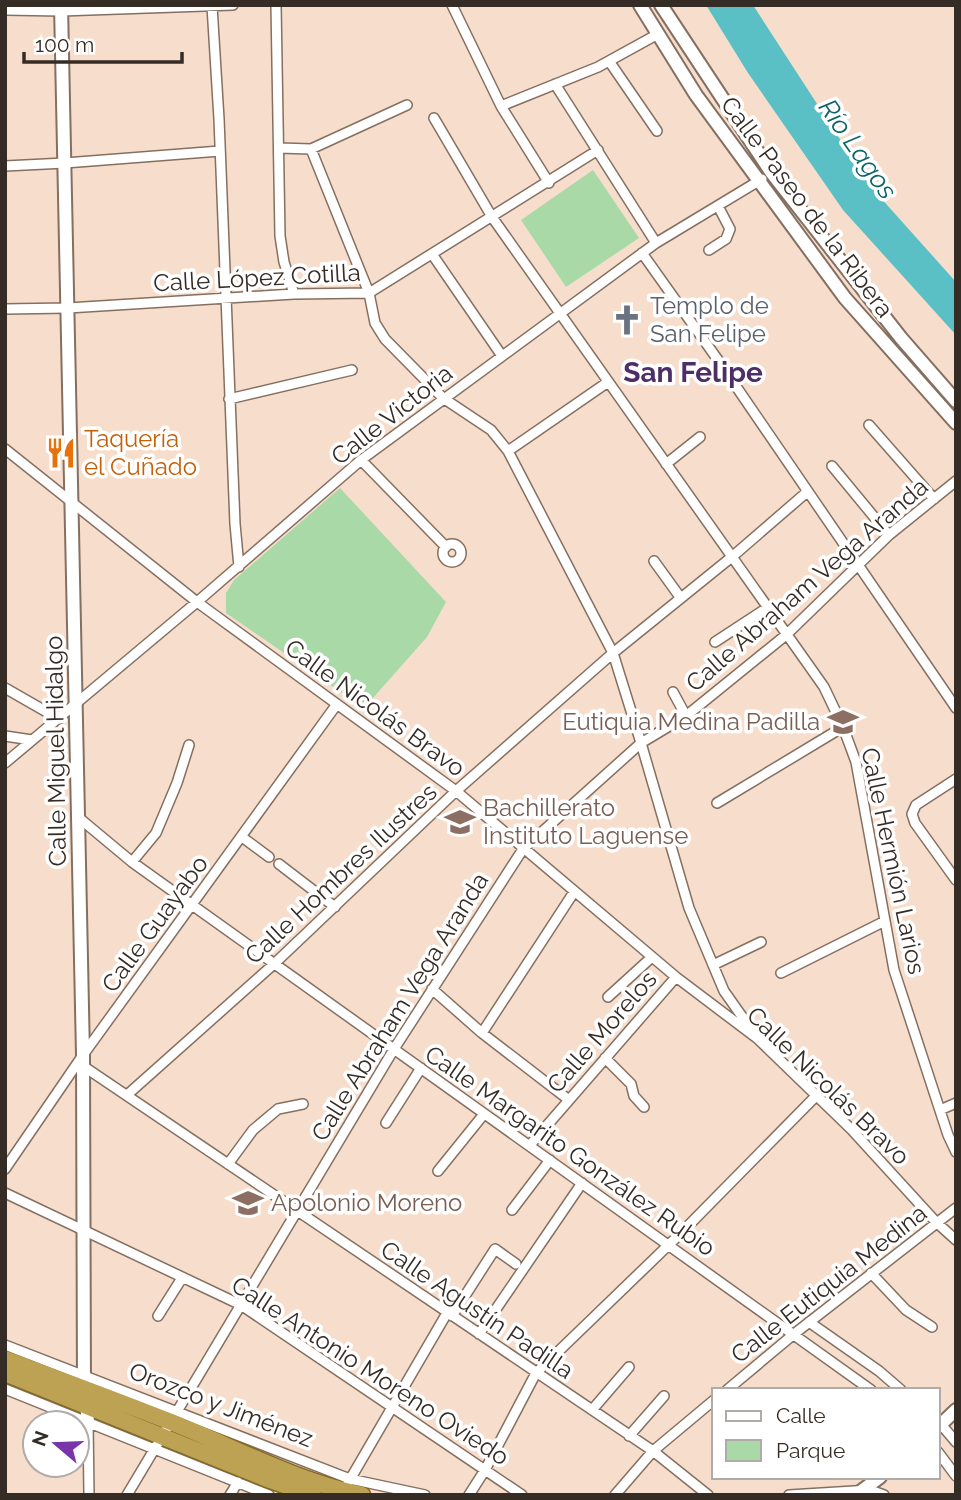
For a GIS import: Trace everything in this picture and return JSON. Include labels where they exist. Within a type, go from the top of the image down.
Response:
[{"type":"highway","name":"Orozco y Jiménez","points":[[5,1359],[84,1382],[174,1417],[271,1465],[347,1485],[362,1495]]},
{"type":"highway","name":"Orozco y Jiménez","points":[[5,1373],[77,1409]]},
{"type":"highway","name":"Orozco y Jiménez","points":[[91,1416],[159,1443],[313,1495]]},
{"type":"street","points":[[5,10],[233,5]]},
{"type":"street","points":[[276,5],[279,236],[294,294]]},
{"type":"street","points":[[452,5],[501,106],[549,183]]},
{"type":"street","name":"Calle Paseo de la Ribera","points":[[640,5],[696,95],[845,298],[956,423]]},
{"type":"street","name":"Calle Paseo de la Ribera","points":[[661,5],[771,172],[901,338],[956,401]]},
{"type":"street","points":[[212,6],[239,567]]},
{"type":"street","name":"Calle Miguel Hidalgo","points":[[61,8],[83,1061],[84,1382],[87,1409]]},
{"type":"street","points":[[501,106],[609,61],[658,34]]},
{"type":"street","points":[[609,61],[657,131]]},
{"type":"street","points":[[555,84],[656,243]]},
{"type":"street","points":[[279,148],[311,149],[407,105]]},
{"type":"street","name":"Calle Hermión Larios","points":[[434,118],[492,217],[824,687],[856,762],[894,970],[956,1152]]},
{"type":"street","points":[[311,149],[369,293],[374,323],[384,339],[443,398],[491,430],[508,451],[612,653],[642,743],[689,908],[724,991],[758,1039]]},
{"type":"street","name":"Calle López Cotilla","points":[[5,309],[68,308],[294,294],[369,293],[598,150]]},
{"type":"street","points":[[5,166],[220,151]]},
{"type":"street","name":"Calle Victoria","points":[[5,762],[76,705],[362,460],[656,243],[771,172]]},
{"type":"street","points":[[709,250],[726,239],[730,229],[718,206]]},
{"type":"street","points":[[642,253],[956,708]]},
{"type":"street","points":[[432,254],[502,356]]},
{"type":"street","points":[[229,399],[352,370]]},
{"type":"street","points":[[508,451],[608,382]]},
{"type":"street","points":[[869,425],[934,499]]},
{"type":"street","points":[[666,464],[700,437]]},
{"type":"street","name":"Calle Nicolás Bravo","points":[[5,449],[197,602],[456,792],[676,977],[758,1039],[817,1095],[956,1240]]},
{"type":"street","points":[[362,460],[446,547]]},
{"type":"street","points":[[832,466],[889,535]]},
{"type":"street","name":"Calle Abraham Vega Aranda","points":[[127,1495],[394,1049],[523,849],[642,743],[686,716],[786,635],[889,535],[956,481]]},
{"type":"street","name":"Calle Hombres Ilustres","points":[[127,1095],[274,964],[456,792],[612,653],[733,556],[807,492]]},
{"type":"street","points":[[654,561],[680,597]]},
{"type":"street","points":[[715,642],[767,608]]},
{"type":"street","points":[[5,688],[59,719]]},
{"type":"street","points":[[673,692],[686,716]]},
{"type":"street","name":"Calle Guayabo","points":[[5,1169],[337,704]]},
{"type":"street","points":[[717,803],[843,727]]},
{"type":"street","points":[[5,736],[32,740]]},
{"type":"street","points":[[132,862],[156,833],[177,783],[189,745]]},
{"type":"street","points":[[956,779],[916,805],[912,814],[915,823],[956,880]]},
{"type":"street","name":"Calle Margarito González Rubio","points":[[78,817],[132,862],[869,1388]]},
{"type":"street","points":[[242,837],[269,857]]},
{"type":"street","points":[[279,864],[334,907]]},
{"type":"street","points":[[482,1033],[574,892]]},
{"type":"street","points":[[782,972],[885,921]]},
{"type":"street","points":[[713,965],[761,942]]},
{"type":"street","points":[[608,997],[652,957]]},
{"type":"street","name":"Calle Morelos","points":[[530,1146],[676,977]]},
{"type":"street","points":[[432,989],[482,1033],[569,1100]]},
{"type":"street","points":[[712,1005],[724,991]]},
{"type":"street","points":[[605,1058],[631,1084],[634,1096],[644,1107]]},
{"type":"street","name":"Calle Agustín Padilla","points":[[83,1061],[127,1095],[653,1451],[708,1495]]},
{"type":"street","points":[[386,1123],[421,1068]]},
{"type":"street","points":[[469,1495],[536,1373],[817,1095]]},
{"type":"street","points":[[940,1110],[956,1103]]},
{"type":"street","points":[[228,1164],[253,1130],[278,1109],[303,1104]]},
{"type":"street","points":[[438,1171],[484,1114]]},
{"type":"street","points":[[512,1210],[550,1160]]},
{"type":"street","points":[[478,1334],[582,1183]]},
{"type":"street","name":"Calle Antonio Moreno Oviedo","points":[[5,1193],[241,1305],[522,1495]]},
{"type":"street","name":"Calle Eutiquia Medina","points":[[729,1388],[809,1322],[956,1208]]},
{"type":"street","points":[[347,1485],[449,1315],[495,1249],[516,1264]]},
{"type":"street","points":[[871,1273],[906,1310],[932,1327]]},
{"type":"street","points":[[158,1316],[182,1278]]},
{"type":"street","points":[[809,1322],[899,1388]]},
{"type":"street","name":"Orozco y Jiménez","points":[[5,1345],[84,1382]]},
{"type":"street","points":[[592,1410],[629,1367]]},
{"type":"street","points":[[5,1389],[71,1409]]},
{"type":"street","points":[[629,1436],[664,1396]]},
{"type":"street","points":[[615,1495],[653,1451],[712,1402]]},
{"type":"street","points":[[940,1423],[956,1410]]},
{"type":"street","points":[[940,1425],[956,1442]]},
{"type":"street","points":[[159,1443],[269,1495]]},
{"type":"street","points":[[940,1455],[956,1476]]},
{"type":"street","points":[[230,1495],[237,1482]]},
{"type":"street","name":"Orozco y Jiménez","points":[[347,1485],[425,1495]]},
{"type":"street","points":[[789,1495],[868,1488],[884,1495]]},
{"type":"green space","points":[[593,170],[639,238],[566,287],[521,220]]},
{"type":"green space","points":[[340,488],[446,602],[427,637],[364,708],[226,613],[226,593],[234,580]]},
{"type":"water","points":[[706,5],[753,5],[871,187],[956,282],[956,335],[843,210],[748,73]]},
{"type":"place","name":"Templo de San Felipe","points":[[627,320]]},
{"type":"place","name":"Taquería el Cuñado","points":[[61,453]]},
{"type":"place","name":"Eutiquia Medina Padilla","points":[[843,722]]},
{"type":"place","name":"Bachillerato Instituto Laguense","points":[[460,822]]},
{"type":"place","name":"Apolonio Moreno","points":[[248,1203]]},
{"type":"district","name":"San Felipe","points":[[693,372]]},
{"type":"water label","name":"Río Lagos","points":[[858,149]]}]
